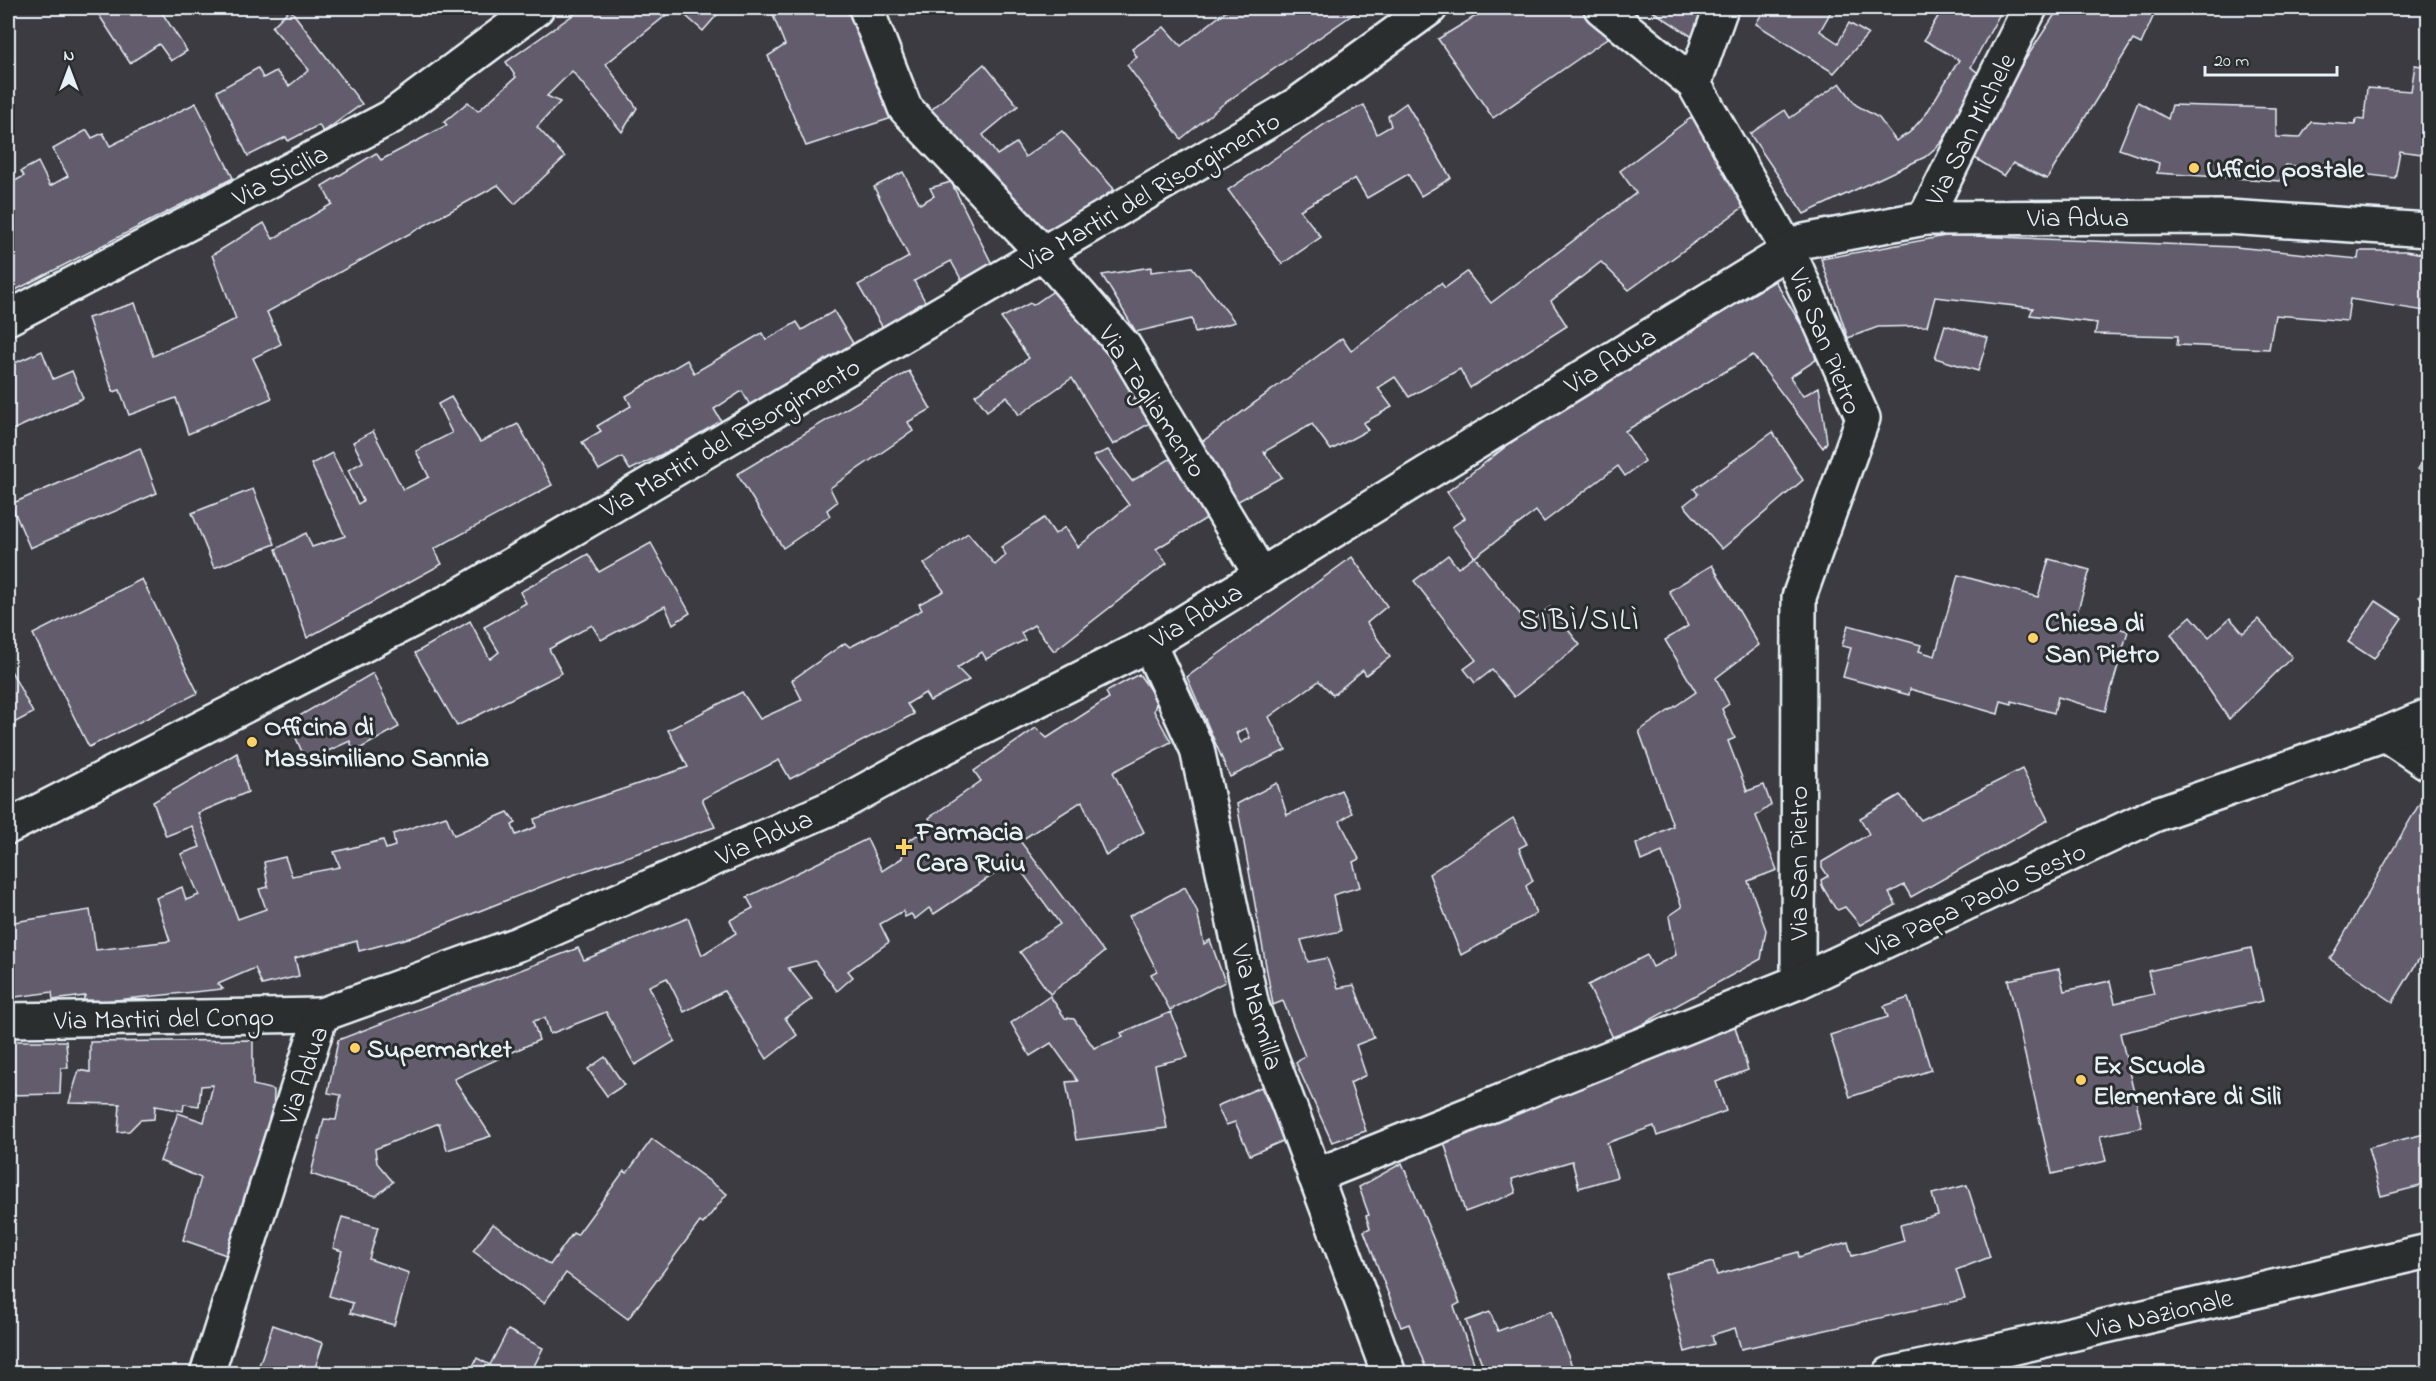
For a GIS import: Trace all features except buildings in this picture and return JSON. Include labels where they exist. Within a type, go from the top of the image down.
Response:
[{"type":"street","name":"Via Sicilia","points":[[8,318],[392,117],[537,8]]},
{"type":"street","name":"Via Tagliamento","points":[[866,8],[905,108],[1043,253],[1124,346],[1261,575]]},
{"type":"street","name":"Via Martiri del Risorgimento","points":[[8,826],[455,598],[1296,105],[1430,8]]},
{"type":"street","points":[[1601,8],[1694,84],[1721,8]]},
{"type":"street","name":"Via San Michele","points":[[1925,218],[2030,8]]},
{"type":"street","name":"Via San Pietro","points":[[1694,84],[1788,250],[1863,418],[1799,597],[1797,982]]},
{"type":"street","name":"Via Adua","points":[[207,1374],[321,1015],[518,944],[842,803],[925,757],[1149,644],[1804,241],[1925,218],[2228,217],[2428,230]]},
{"type":"street","name":"Via Marmilla","points":[[1149,644],[1197,750],[1252,1006],[1385,1371]]},
{"type":"street","points":[[2385,734],[2428,716]]},
{"type":"street","points":[[2385,734],[2428,763]]},
{"type":"street","name":"Via Papa Paolo Sesto","points":[[1797,982],[2154,815],[2385,734]]},
{"type":"street","points":[[1315,1176],[1797,982]]},
{"type":"street","name":"Via Martiri del Congo","points":[[8,1020],[321,1015]]},
{"type":"street","name":"Via Nazionale","points":[[1890,1374],[2428,1251]]},
{"type":"place","name":"Ufficio postale","points":[[2194,168]]},
{"type":"place","name":"Chiesa di San Pietro","points":[[2033,638]]},
{"type":"place","name":"Officina di Massimiliano Sannia","points":[[252,742]]},
{"type":"place","name":"Farmacia Cara Ruiu","points":[[904,847]]},
{"type":"place","name":"Supermarket","points":[[355,1048]]},
{"type":"place","name":"Ex Scuola Elementare di Silì","points":[[2081,1080]]},
{"type":"district","name":"SIBÌ/SILÌ","points":[[1580,619]]}]
